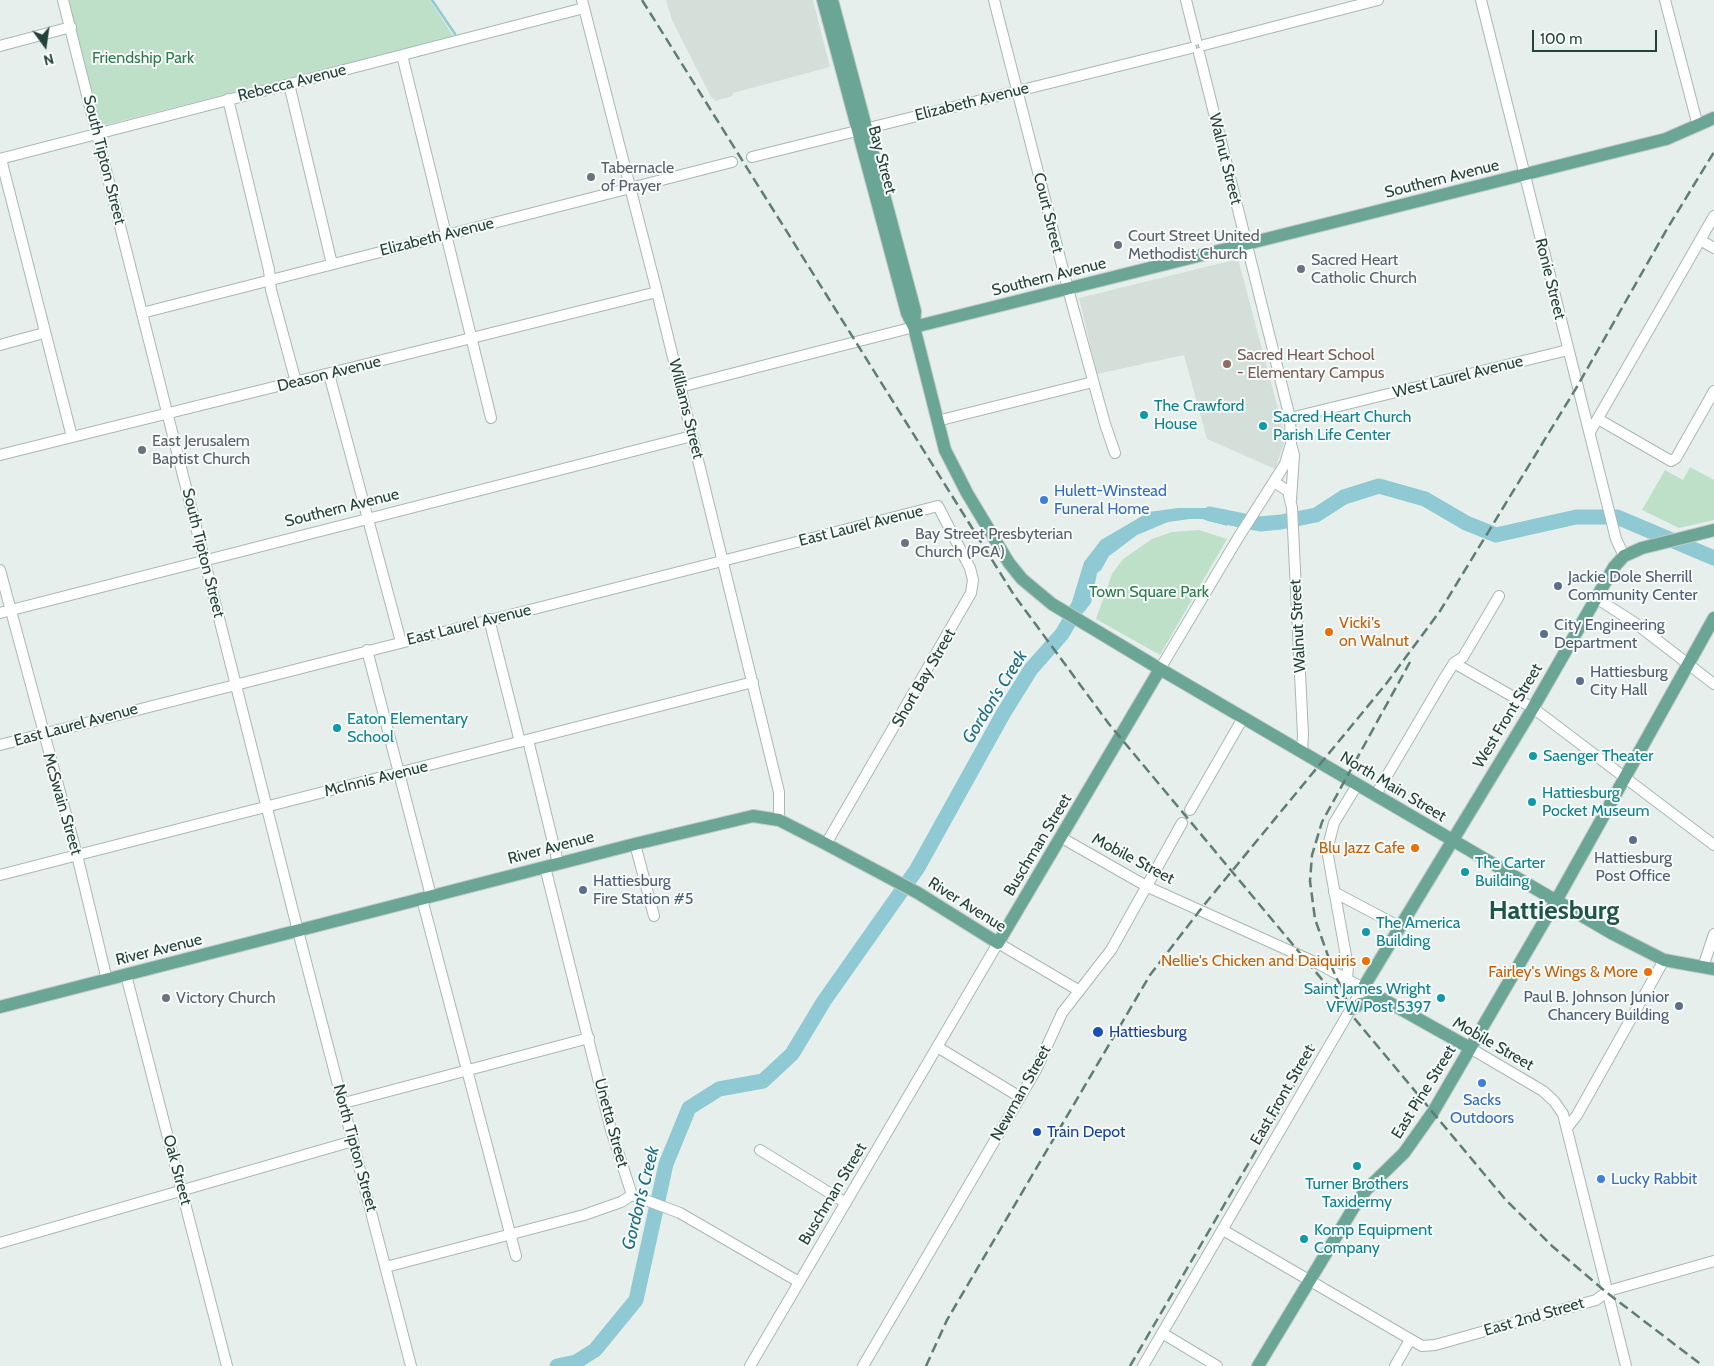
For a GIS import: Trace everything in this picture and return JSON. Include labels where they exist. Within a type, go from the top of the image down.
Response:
[{"type":"main road","name":"Bay Street","points":[[823,0],[915,311],[914,327],[937,421],[951,465],[1008,562],[1031,588],[1065,612]]},
{"type":"main road","name":"Bay Street","points":[[832,0],[861,130]]},
{"type":"main road","name":"Southern Avenue","points":[[914,327],[1666,139],[1714,118]]},
{"type":"main road","points":[[1624,556],[1644,547],[1714,530]]},
{"type":"main road","name":"West Front Street","points":[[1452,841],[1533,708],[1614,567],[1624,556]]},
{"type":"main road","name":"North Main Street","points":[[1065,612],[1160,670],[1638,948],[1664,960],[1709,968]]},
{"type":"main road","name":"East Pine Street","points":[[1258,1366],[1359,1199],[1400,1157],[1418,1135],[1556,901],[1714,618]]},
{"type":"main road","name":"Buschman Street","points":[[998,943],[1160,670]]},
{"type":"main road","name":"River Avenue","points":[[0,1007],[746,816],[763,816],[779,820],[918,893],[998,943]]},
{"type":"main road","name":"East Front Street","points":[[1363,988],[1452,841]]},
{"type":"main road","name":"Mobile Street","points":[[1363,988],[1470,1048]]},
{"type":"main road","points":[[1352,1009],[1367,1003],[1386,1001]]},
{"type":"street","name":"South Tipton Street","points":[[63,0],[98,132],[298,931]]},
{"type":"street","name":"Court Street","points":[[994,0],[1068,289],[1093,382],[1115,453]]},
{"type":"street","name":"Walnut Street","points":[[1186,0],[1290,418],[1294,468],[1291,504],[1302,752]]},
{"type":"street","name":"Elizabeth Avenue","points":[[752,157],[1378,0]]},
{"type":"street","name":"Ronie Street","points":[[1481,0],[1616,540],[1624,556]]},
{"type":"street","points":[[1665,0],[1698,126]]},
{"type":"street","name":"Rebecca Avenue","points":[[0,159],[98,132],[402,55],[583,4]]},
{"type":"street","name":"Williams Street","points":[[583,4],[657,292],[753,682],[779,792],[779,820]]},
{"type":"street","points":[[0,46],[71,27]]},
{"type":"street","points":[[402,55],[492,418]]},
{"type":"street","points":[[289,84],[332,264]]},
{"type":"street","points":[[228,99],[296,382]]},
{"type":"street","points":[[0,159],[72,437]]},
{"type":"street","name":"Elizabeth Avenue","points":[[142,313],[732,162]]},
{"type":"street","points":[[1590,432],[1714,216]]},
{"type":"street","points":[[1700,240],[1714,248]]},
{"type":"street","name":"Deason Avenue","points":[[0,455],[168,415],[657,292]]},
{"type":"street","name":"Southern Avenue","points":[[680,388],[914,327]]},
{"type":"street","points":[[0,345],[44,333]]},
{"type":"street","name":"West Laurel Avenue","points":[[1290,418],[1568,350]]},
{"type":"street","points":[[329,374],[401,642]]},
{"type":"street","points":[[937,421],[1093,382]]},
{"type":"street","points":[[1598,418],[1670,461],[1676,458],[1714,391]]},
{"type":"street","name":"Southern Avenue","points":[[0,613],[692,436]]},
{"type":"street","name":"Buschman Street","points":[[1160,670],[1256,508],[1285,464],[1291,444]]},
{"type":"street","points":[[1274,482],[1284,486],[1291,504]]},
{"type":"street","name":"East Laurel Avenue","points":[[0,745],[488,619],[722,562],[938,506]]},
{"type":"street","name":"Short Bay Street","points":[[826,844],[971,593],[973,580],[970,568],[938,506]]},
{"type":"street","name":"McSwain Street","points":[[0,570],[77,855],[107,980]]},
{"type":"street","points":[[1375,796],[1454,663],[1463,656],[1499,596]]},
{"type":"street","points":[[1596,598],[1635,623],[1714,684]]},
{"type":"street","name":"Unetta Street","points":[[488,619],[524,742],[612,1130],[636,1196]]},
{"type":"street","points":[[367,650],[400,773],[427,898],[468,1069],[516,1256]]},
{"type":"street","points":[[1454,663],[1533,708],[1714,846]]},
{"type":"street","name":"McInnis Avenue","points":[[0,875],[753,682]]},
{"type":"street","points":[[1190,810],[1243,718]]},
{"type":"street","points":[[1347,978],[1348,967],[1327,854],[1328,842],[1334,823],[1357,785]]},
{"type":"street","name":"Newman Street","points":[[863,1366],[1036,1070],[1062,1013],[1078,990],[1103,962],[1148,887],[1182,824]]},
{"type":"street","name":"Mobile Street","points":[[1062,838],[1148,887],[1347,978],[1363,988]]},
{"type":"street","points":[[635,844],[654,916]]},
{"type":"street","points":[[1334,892],[1400,927]]},
{"type":"street","name":"North Tipton Street","points":[[298,931],[411,1366]]},
{"type":"street","points":[[1709,968],[1714,934]]},
{"type":"street","name":"Buschman Street","points":[[750,1366],[939,1048],[998,943]]},
{"type":"street","name":"River Avenue","points":[[998,943],[1078,990]]},
{"type":"street","points":[[1567,1128],[1577,1115],[1664,960]]},
{"type":"street","name":"Oak Street","points":[[126,975],[227,1366]]},
{"type":"street","name":"East Front Street","points":[[1143,1366],[1363,988]]},
{"type":"street","points":[[344,1104],[468,1069],[590,1038]]},
{"type":"street","points":[[939,1048],[1020,1096]]},
{"type":"street","name":"Mobile Street","points":[[1470,1048],[1550,1096],[1559,1107],[1567,1128],[1626,1366]]},
{"type":"street","points":[[0,1243],[353,1141]]},
{"type":"street","points":[[760,1150],[846,1203]]},
{"type":"street","points":[[386,1267],[584,1215],[636,1196],[680,1213],[800,1282]]},
{"type":"street","name":"East 2nd Street","points":[[1223,1230],[1422,1346],[1435,1345],[1596,1300],[1608,1291],[1714,1261]]},
{"type":"street","points":[[1162,1334],[1217,1366]]},
{"type":"street","points":[[1395,1366],[1410,1340]]},
{"type":"shaded area","points":[[666,0],[813,0],[830,67],[733,93],[732,96],[716,101],[711,97],[672,20]]},
{"type":"shaded area","name":"Sacred Heart School - Elementary Campus","points":[[1238,259],[1285,440],[1275,469],[1207,439],[1184,355],[1097,374],[1079,298]]},
{"type":"green space","name":"Friendship Park","points":[[68,0],[430,0],[454,37],[101,126]]},
{"type":"green space","points":[[1690,467],[1714,480],[1714,520],[1679,528],[1642,510],[1665,470],[1683,480]]},
{"type":"green space","name":"Town Square Park","points":[[1199,530],[1227,539],[1160,655],[1096,619],[1112,574],[1123,559],[1152,539],[1172,532]]},
{"type":"water","points":[[1178,508],[1204,508],[1232,513],[1227,526],[1202,519],[1190,519],[1168,522],[1137,535],[1109,556],[1101,570],[1097,573],[1091,603],[1084,612],[1071,605],[1084,562],[1101,540],[1149,512]]},
{"type":"waterway","points":[[432,0],[455,34]]},
{"type":"waterway","name":"Gordon's Creek","points":[[1210,514],[1260,524],[1281,522],[1316,515],[1344,497],[1379,486],[1425,499],[1466,523],[1496,535],[1576,517],[1617,517],[1714,558]]},
{"type":"waterway","name":"Gordon's Creek","points":[[557,1366],[576,1362],[595,1350],[636,1300],[666,1164],[689,1108],[719,1089],[763,1081],[792,1054],[824,1001],[917,869],[1003,714],[1031,669],[1062,634],[1083,598],[1084,589]]},
{"type":"railway","points":[[642,0],[1014,595],[1109,724],[1505,1199],[1552,1246],[1606,1292],[1703,1366]]},
{"type":"railway","points":[[926,1366],[947,1320],[1150,975],[1204,905],[1386,684],[1440,611],[1578,385],[1667,229],[1714,152]]},
{"type":"railway","points":[[1347,1001],[1333,970],[1315,919],[1310,881],[1312,855],[1322,822],[1410,662]]},
{"type":"railway","points":[[1130,1366],[1296,1082],[1306,1062],[1312,1040]]},
{"type":"place","name":"Tabernacle of Prayer","points":[[591,177]]},
{"type":"place","name":"Court Street United Methodist Church","points":[[1118,245]]},
{"type":"place","name":"Sacred Heart Catholic Church","points":[[1301,269]]},
{"type":"place","name":"Sacred Heart School - Elementary Campus","points":[[1227,364]]},
{"type":"place","name":"The Crawford House","points":[[1144,415]]},
{"type":"place","name":"Sacred Heart Church Parish Life Center","points":[[1263,426]]},
{"type":"place","name":"East Jerusalem Baptist Church","points":[[142,450]]},
{"type":"place","name":"Hulett-Winstead Funeral Home","points":[[1044,500]]},
{"type":"place","name":"Bay Street Presbyterian Church (PCA)","points":[[905,543]]},
{"type":"place","name":"Jackie Dole Sherrill Community Center","points":[[1558,586]]},
{"type":"place","name":"Vicki's on Walnut","points":[[1329,632]]},
{"type":"place","name":"City Engineering Department","points":[[1544,634]]},
{"type":"place","name":"Hattiesburg City Hall","points":[[1580,681]]},
{"type":"place","name":"Eaton Elementary School","points":[[337,728]]},
{"type":"place","name":"Saenger Theater","points":[[1533,756]]},
{"type":"place","name":"Hattiesburg Pocket Museum","points":[[1532,802]]},
{"type":"place","name":"Hattiesburg Post Office","points":[[1633,840]]},
{"type":"place","name":"Blu Jazz Cafe","points":[[1415,848]]},
{"type":"place","name":"The Carter Building","points":[[1465,872]]},
{"type":"place","name":"Hattiesburg Fire Station #5","points":[[583,890]]},
{"type":"place","name":"The America Building","points":[[1366,932]]},
{"type":"place","name":"Nellie's Chicken and Daiquiris","points":[[1366,961]]},
{"type":"place","name":"Fairley's Wings & More","points":[[1648,972]]},
{"type":"place","name":"Victory Church","points":[[166,998]]},
{"type":"place","name":"Saint James Wright VFW Post 5397","points":[[1441,998]]},
{"type":"place","name":"Paul B. Johnson Junior Chancery Building","points":[[1679,1006]]},
{"type":"place","name":"Hattiesburg","points":[[1098,1032]]},
{"type":"place","name":"Sacks Outdoors","points":[[1482,1083]]},
{"type":"place","name":"Train Depot","points":[[1037,1132]]},
{"type":"place","name":"Turner Brothers Taxidermy","points":[[1357,1166]]},
{"type":"place","name":"Lucky Rabbit","points":[[1601,1179]]},
{"type":"place","name":"Komp Equipment Company","points":[[1304,1239]]},
{"type":"district","name":"Hattiesburg","points":[[1554,911]]}]
